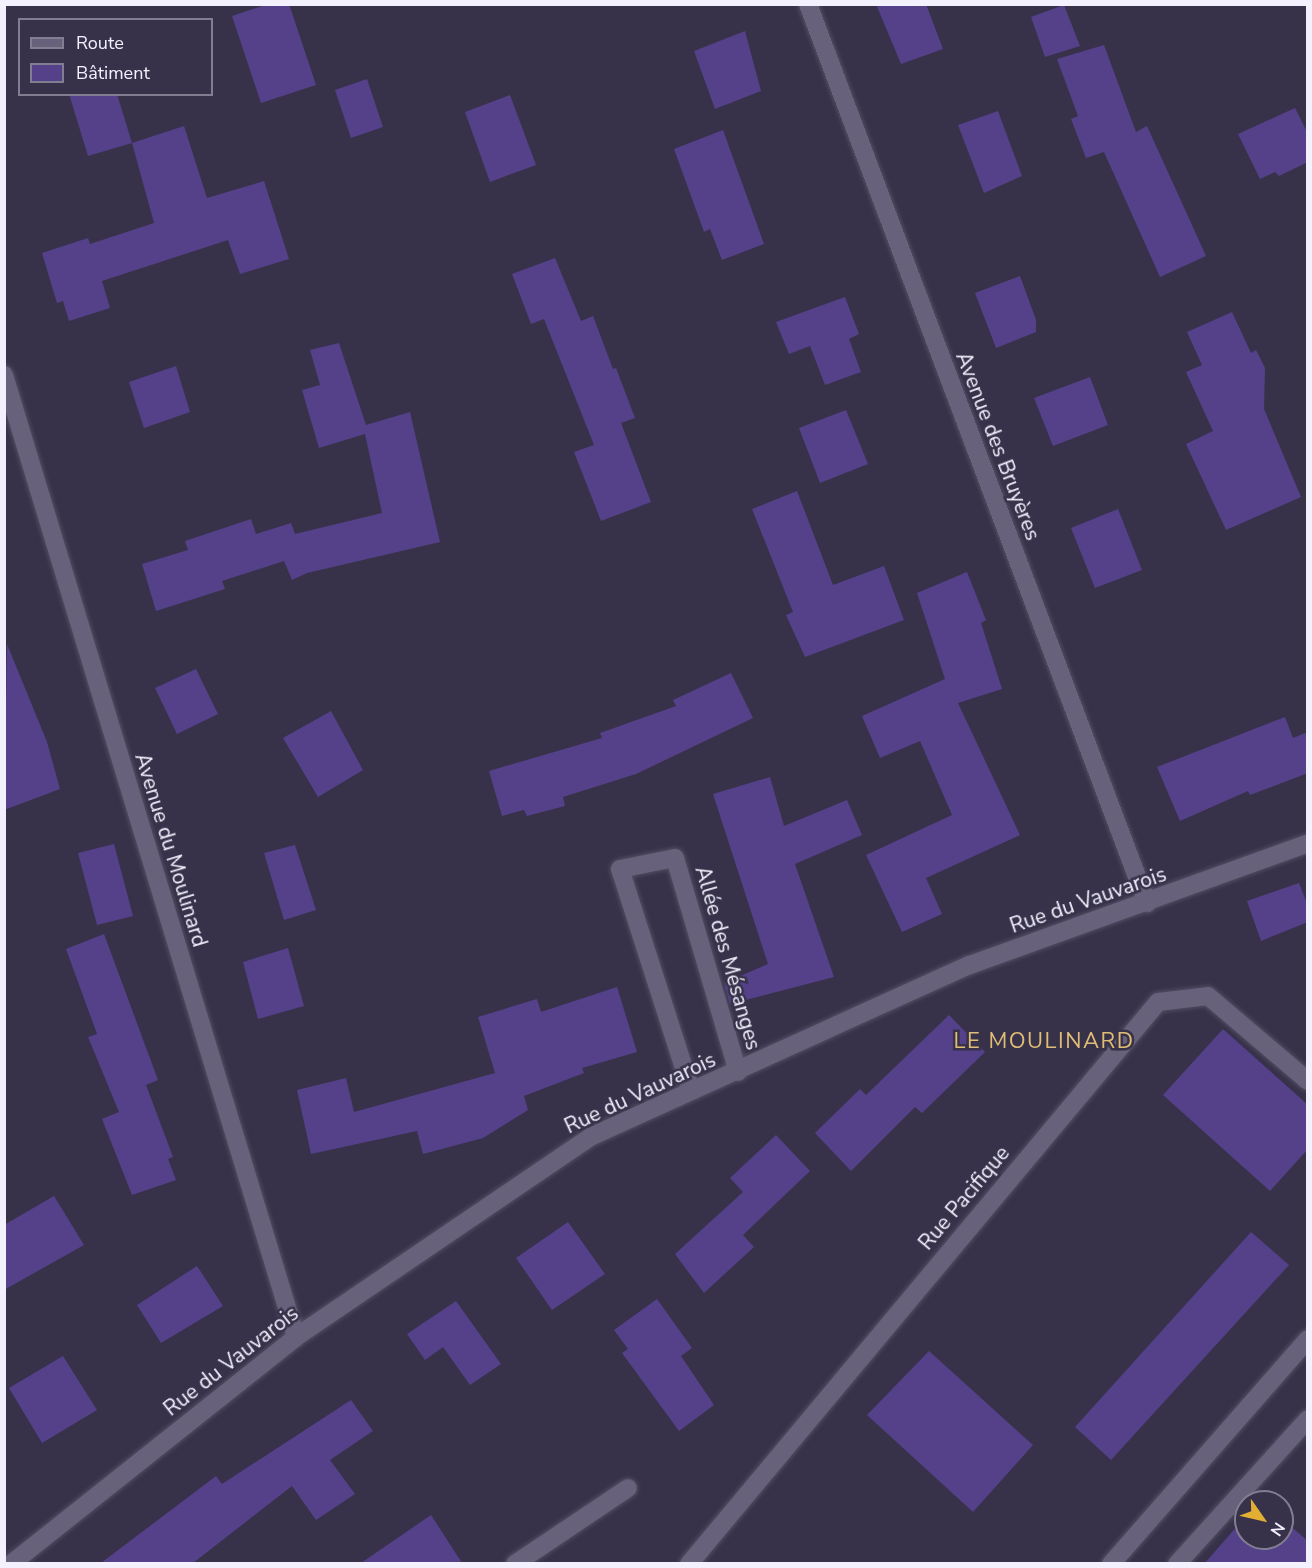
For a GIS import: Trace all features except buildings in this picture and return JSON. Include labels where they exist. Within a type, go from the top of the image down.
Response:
[{"type":"street","name":"Avenue des Bruyères","points":[[808,4],[1147,903]]},
{"type":"street","name":"Avenue du Moulinard","points":[[4,375],[296,1337]]},
{"type":"street","name":"Rue du Vauvarois","points":[[11,1563],[296,1337],[590,1137],[691,1090],[738,1072],[970,965],[1308,843]]},
{"type":"street","name":"Allée des Mésanges","points":[[691,1090],[621,869],[675,858],[738,1072]]},
{"type":"street","name":"Rue Pacifique","points":[[689,1563],[1158,1002],[1208,996],[1308,1081]]},
{"type":"street","points":[[1111,1563],[1308,1339]]},
{"type":"street","points":[[1177,1563],[1308,1419]]},
{"type":"street","points":[[515,1563],[628,1488]]},
{"type":"district","name":"LE MOULINARD","points":[[1044,1042]]}]
